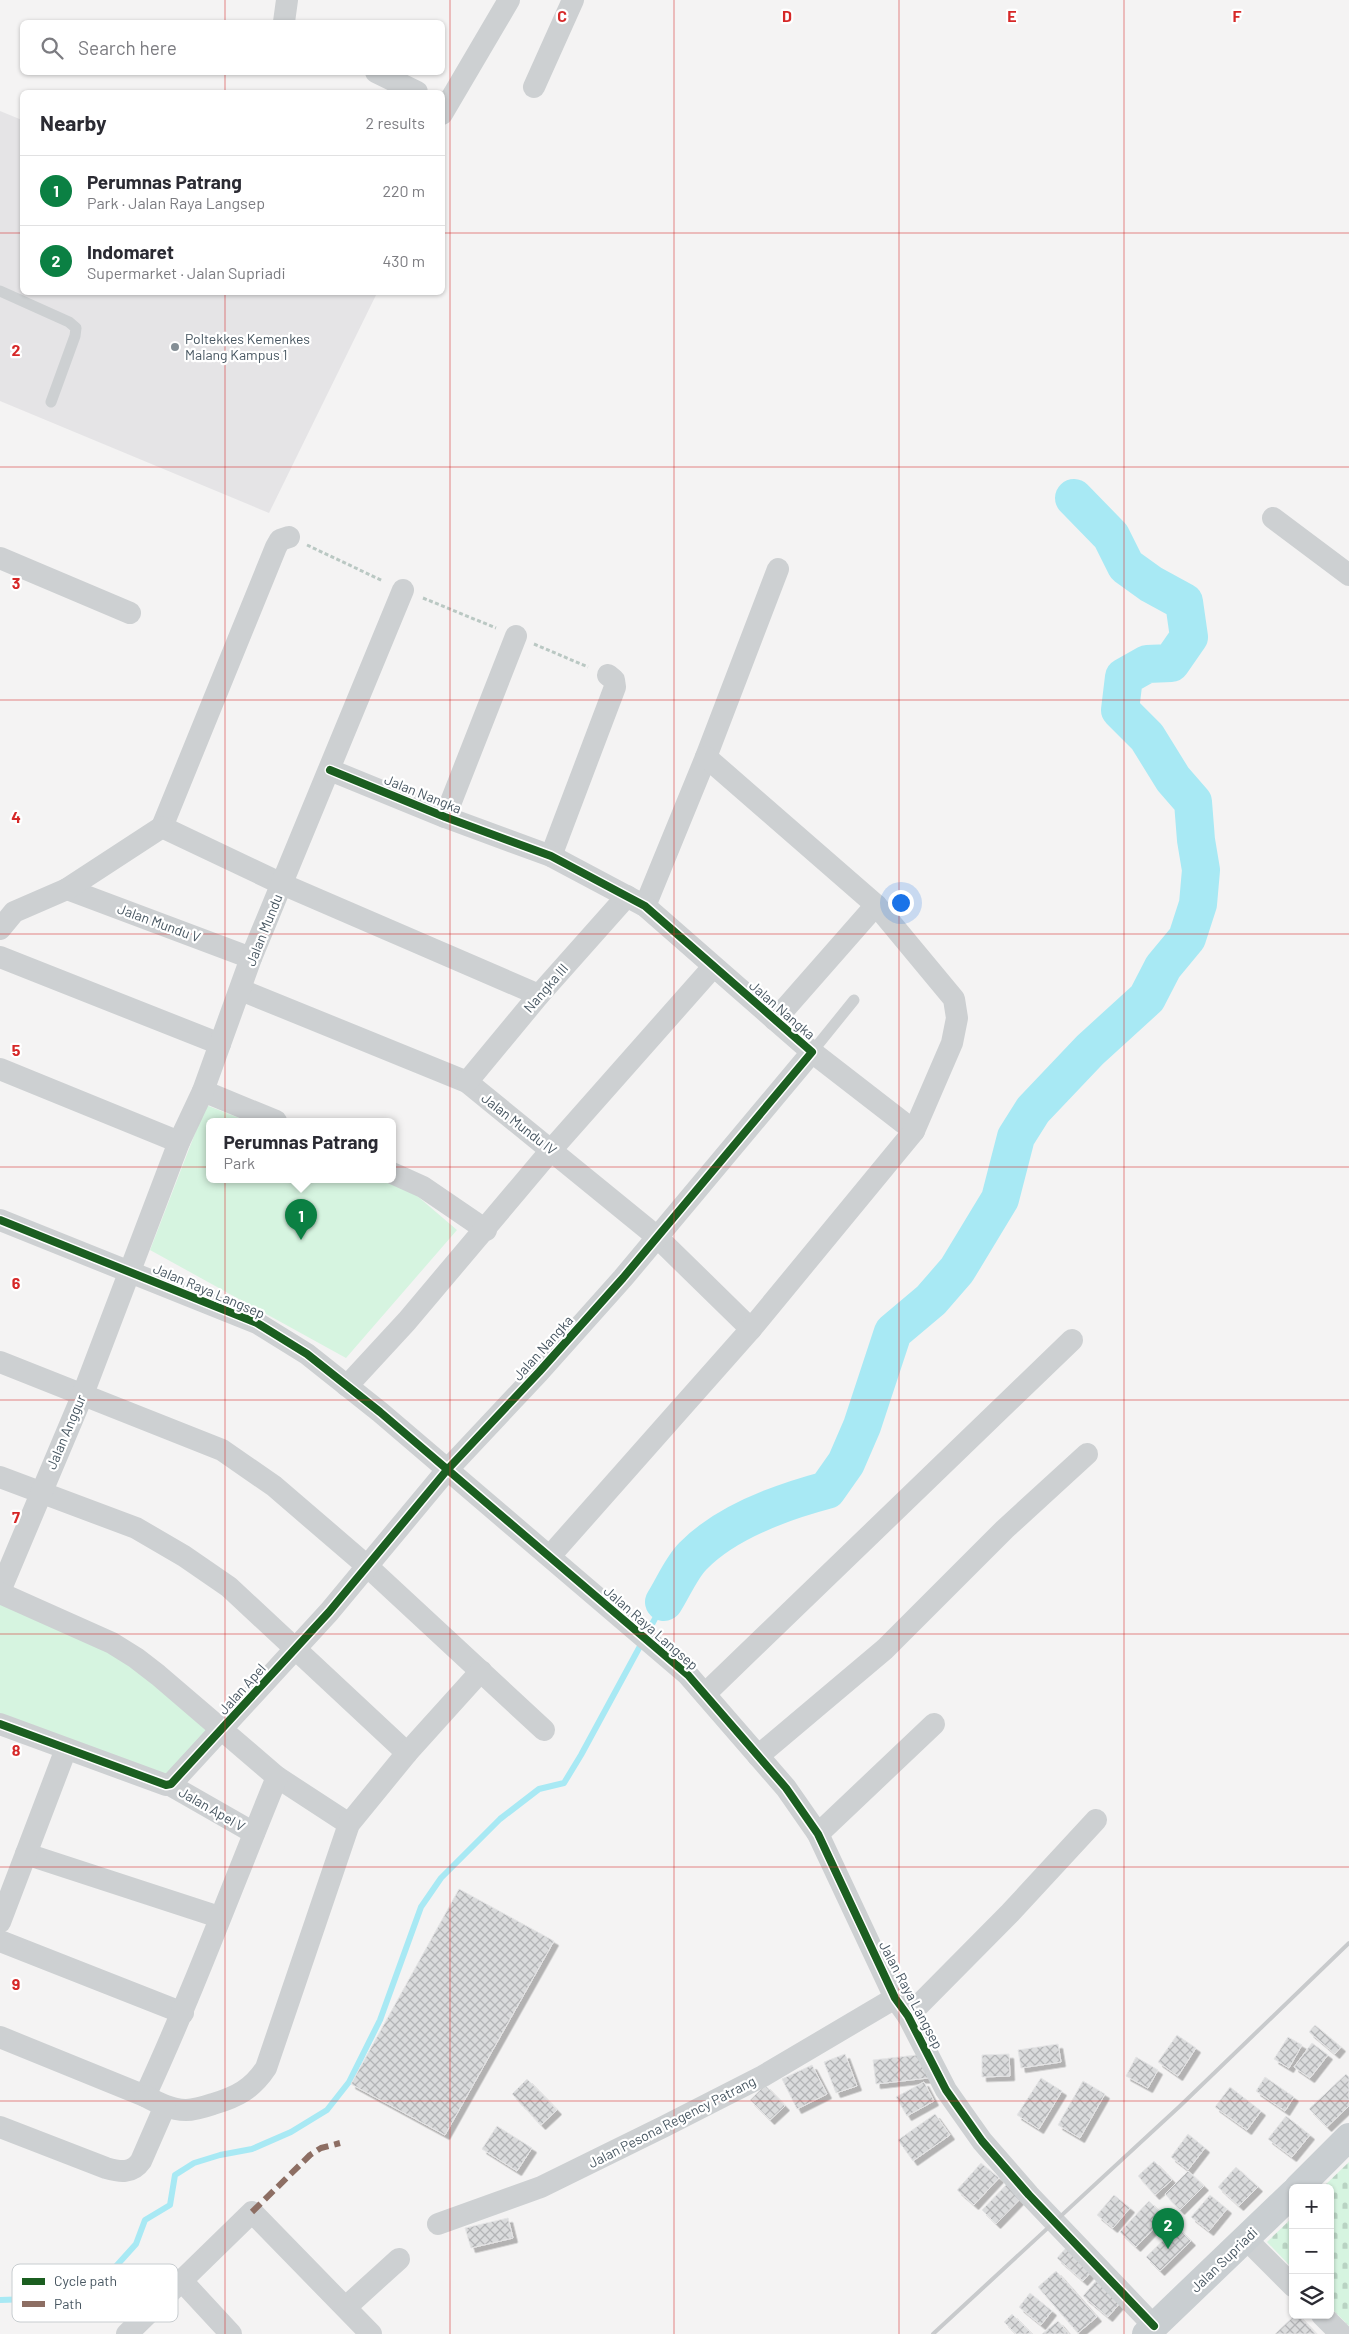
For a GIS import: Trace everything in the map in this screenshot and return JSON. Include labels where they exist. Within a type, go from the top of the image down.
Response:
[{"type":"main road","points":[[1302,2184],[1349,2137]]},
{"type":"main road","name":"Jalan Supriadi","points":[[1150,2330],[1289,2197]]},
{"type":"street","points":[[284,20],[287,0]]},
{"type":"street","points":[[445,107],[509,0]]},
{"type":"street","points":[[534,87],[573,0]]},
{"type":"street","points":[[382,75],[413,90]]},
{"type":"street","points":[[1273,518],[1349,575]]},
{"type":"street","points":[[0,929],[14,912],[67,889],[162,828],[276,547],[280,540],[289,536]]},
{"type":"street","points":[[0,558],[130,613]]},
{"type":"street","name":"Nangka III","points":[[467,1082],[539,995],[636,901],[706,756],[778,569]]},
{"type":"street","name":"Jalan Mundu","points":[[131,1272],[179,1142],[203,1091],[251,958],[330,770],[402,590]]},
{"type":"street","points":[[445,817],[516,636]]},
{"type":"street","points":[[551,856],[615,687],[614,680],[608,675]]},
{"type":"street","points":[[550,1556],[751,1329],[914,1131],[952,1043],[956,1018],[954,999],[876,905],[706,756]]},
{"type":"street","name":"Jalan Nangka","points":[[330,770],[445,817],[551,856],[636,901],[812,1052],[656,1236],[623,1278],[545,1365],[446,1470]]},
{"type":"street","points":[[162,828],[282,884],[539,995]]},
{"type":"street","name":"Jalan Mundu V","points":[[67,889],[251,958]]},
{"type":"street","points":[[775,1020],[876,905]]},
{"type":"street","points":[[0,957],[220,1044]]},
{"type":"street","points":[[348,1386],[486,1230],[552,1149],[713,967]]},
{"type":"street","name":"Jalan Mundu IV","points":[[241,990],[467,1082],[552,1149],[656,1236],[751,1329]]},
{"type":"street","points":[[812,1052],[914,1131]]},
{"type":"street","points":[[0,1069],[179,1142]]},
{"type":"street","points":[[203,1091],[269,1118]]},
{"type":"street","points":[[396,1175],[424,1187],[486,1230]]},
{"type":"street","name":"Jalan Raya Langsep","points":[[0,1220],[257,1323],[307,1354],[348,1386],[676,1664],[786,1788],[818,1834],[895,1998],[908,2016],[946,2090],[982,2141],[1150,2330]]},
{"type":"street","name":"Jalan Anggur","points":[[0,1592],[83,1394],[131,1272]]},
{"type":"street","points":[[704,1694],[1072,1340]]},
{"type":"street","points":[[0,1362],[222,1450],[274,1486],[367,1566],[544,1730]]},
{"type":"street","points":[[758,1756],[885,1649],[1005,1529],[1087,1454]]},
{"type":"street","name":"Jalan Apel","points":[[170,1784],[296,1648],[446,1470]]},
{"type":"street","points":[[0,1477],[40,1494],[136,1528],[184,1556],[229,1587],[407,1753]]},
{"type":"street","points":[[0,1592],[112,1643],[158,1675],[277,1777],[348,1824]]},
{"type":"street","points":[[0,2037],[155,2101],[184,2110],[203,2107],[234,2098],[246,2091],[258,2080],[266,2068],[348,1824],[407,1753],[481,1671]]},
{"type":"street","points":[[0,1724],[166,1785],[170,1784]]},
{"type":"street","points":[[818,1834],[934,1724]]},
{"type":"street","points":[[0,1922],[66,1748]]},
{"type":"street","points":[[0,2127],[106,2168],[124,2171],[135,2168],[141,2161],[155,2101],[183,2013],[219,1917],[277,1777]]},
{"type":"street","name":"Jalan Apel V","points":[[170,1784],[254,1832]]},
{"type":"street","points":[[908,2016],[1010,1913],[1096,1820]]},
{"type":"street","points":[[26,1854],[219,1917]]},
{"type":"street","points":[[0,1941],[183,2013]]},
{"type":"street","name":"Jalan Pesona Regency Patrang","points":[[438,2224],[541,2187],[665,2126],[763,2076],[895,1998]]},
{"type":"street","points":[[178,2285],[252,2212],[371,2334]]},
{"type":"street","points":[[1246,2239],[1289,2282]]},
{"type":"street","points":[[346,2307],[399,2259]]},
{"type":"street","points":[[182,2281],[231,2334]]},
{"type":"street","points":[[1326,2319],[1341,2334]]},
{"type":"street","points":[[127,2334],[139,2322]]},
{"type":"lane","points":[[0,291],[69,322],[76,328],[75,336],[51,402]]},
{"type":"lane","points":[[812,1052],[854,1000]]},
{"type":"path","points":[[289,536],[402,590]]},
{"type":"shaded area","name":"Poltekkes Kemenkes Malang Kampus 1","points":[[0,111],[20,119],[20,295],[376,295],[269,513],[0,401]]},
{"type":"green space","points":[[206,1105],[239,1118],[206,1118],[206,1183],[396,1183],[396,1181],[402,1183],[457,1230],[346,1358],[150,1250]]},
{"type":"green space","points":[[0,1595],[113,1646],[221,1729],[168,1785],[0,1724]]},
{"type":"green space","points":[[1349,2162],[1349,2326],[1334,2311],[1334,2184],[1326,2184]]},
{"type":"green space","points":[[1289,2221],[1289,2265],[1267,2242]]},
{"type":"building","points":[[459,1889],[554,1941],[445,2135],[351,2084]]},
{"type":"building","points":[[1315,2025],[1341,2047],[1335,2054],[1309,2032]]},
{"type":"building","points":[[1177,2035],[1196,2048],[1178,2076],[1158,2062]]},
{"type":"building","points":[[1288,2037],[1302,2045],[1289,2068],[1274,2059]]},
{"type":"building","points":[[1312,2043],[1328,2055],[1310,2078],[1294,2067]]},
{"type":"building","points":[[1058,2044],[1061,2062],[1021,2068],[1018,2050]]},
{"type":"building","points":[[845,2054],[857,2086],[836,2093],[824,2062]]},
{"type":"building","points":[[925,2054],[928,2078],[876,2084],[873,2060]]},
{"type":"building","points":[[1009,2054],[1010,2076],[982,2077],[982,2055]]},
{"type":"building","points":[[1136,2057],[1158,2070],[1148,2088],[1126,2076]]},
{"type":"building","points":[[812,2065],[827,2094],[797,2109],[782,2079]]},
{"type":"building","points":[[1346,2074],[1349,2077],[1349,2106],[1327,2127],[1309,2109]]},
{"type":"building","points":[[1265,2077],[1294,2097],[1285,2111],[1256,2091]]},
{"type":"building","points":[[1041,2078],[1062,2091],[1039,2129],[1017,2115]]},
{"type":"building","points":[[527,2079],[557,2110],[541,2125],[512,2094]]},
{"type":"building","points":[[1083,2081],[1105,2094],[1080,2138],[1058,2125]]},
{"type":"building","points":[[924,2082],[934,2101],[907,2116],[896,2097]]},
{"type":"building","points":[[765,2085],[785,2106],[770,2120],[750,2100]]},
{"type":"building","points":[[1230,2087],[1261,2111],[1247,2130],[1215,2107]]},
{"type":"building","points":[[935,2114],[950,2135],[913,2161],[898,2140]]},
{"type":"building","points":[[1286,2116],[1310,2135],[1292,2157],[1268,2139]]},
{"type":"building","points":[[497,2126],[532,2148],[517,2171],[482,2149]]},
{"type":"building","points":[[1188,2134],[1205,2148],[1188,2170],[1171,2157]]},
{"type":"building","points":[[1154,2161],[1172,2180],[1155,2195],[1138,2176]]},
{"type":"building","points":[[981,2163],[999,2178],[974,2205],[957,2190]]},
{"type":"building","points":[[1236,2167],[1258,2187],[1239,2206],[1218,2187]]},
{"type":"building","points":[[1188,2171],[1204,2186],[1180,2210],[1165,2194]]},
{"type":"building","points":[[1009,2182],[1023,2196],[996,2224],[982,2210]]},
{"type":"building","points":[[1114,2195],[1130,2208],[1113,2228],[1097,2215]]},
{"type":"building","points":[[1210,2195],[1227,2209],[1209,2231],[1191,2217]]},
{"type":"building","points":[[1149,2201],[1165,2217],[1136,2247],[1120,2232]]},
{"type":"building","points":[[508,2218],[513,2238],[471,2248],[465,2228]]},
{"type":"building","points":[[1177,2227],[1191,2241],[1160,2271],[1146,2257]]},
{"type":"building","points":[[1066,2248],[1092,2271],[1083,2281],[1057,2258]]},
{"type":"building","points":[[1056,2271],[1097,2317],[1078,2333],[1038,2287]]},
{"type":"building","points":[[1096,2281],[1121,2302],[1108,2317],[1083,2296]]},
{"type":"building","points":[[1030,2293],[1052,2311],[1041,2325],[1019,2307]]},
{"type":"building","points":[[1012,2314],[1032,2334],[1016,2334],[1004,2322]]},
{"type":"building","points":[[1291,2319],[1302,2319],[1316,2334],[1275,2334]]},
{"type":"building","points":[[1058,2321],[1069,2334],[1042,2334]]},
{"type":"waterway","points":[[664,1602],[681,1572],[693,1556],[722,1533],[738,1523],[774,1507],[827,1490],[846,1463],[862,1426],[893,1332],[931,1300],[957,1270],[1000,1199],[1016,1137],[1033,1110],[1090,1050],[1147,998],[1163,967],[1187,938],[1198,904],[1201,870],[1193,802],[1173,779],[1147,737],[1120,710],[1124,677],[1147,664],[1171,663],[1189,637],[1184,602],[1151,584],[1126,566],[1111,536],[1074,498]]},
{"type":"waterway","points":[[118,2264],[136,2244],[145,2220],[170,2205],[175,2175],[194,2163],[220,2155],[252,2149],[291,2132],[327,2110],[349,2082],[380,2020],[421,1907],[441,1878],[500,1819],[539,1789],[564,1783],[664,1602]]},
{"type":"waterway","points":[[0,2300],[12,2300]]},
{"type":"railway","points":[[933,2334],[1180,2106],[1349,1943]]},
{"type":"marked path","points":[[252,2212],[310,2155],[321,2148],[340,2143]]},
{"type":"cycle path","points":[[0,1724],[166,1785],[171,1784],[329,1612],[447,1470],[539,1372],[623,1278],[812,1052],[645,906],[551,856],[445,817],[330,770]]},
{"type":"cycle path","points":[[0,1220],[257,1323],[307,1354],[380,1412],[688,1675],[786,1788],[818,1834],[895,1998],[908,2016],[946,2090],[982,2141],[1029,2195],[1154,2326]]},
{"type":"place","name":"Poltekkes Kemenkes Malang Kampus 1","points":[[175,347]]},
{"type":"place","name":"Perumnas Patrang","points":[[301,1240]]},
{"type":"place","name":"Indomaret","points":[[1168,2249]]}]
